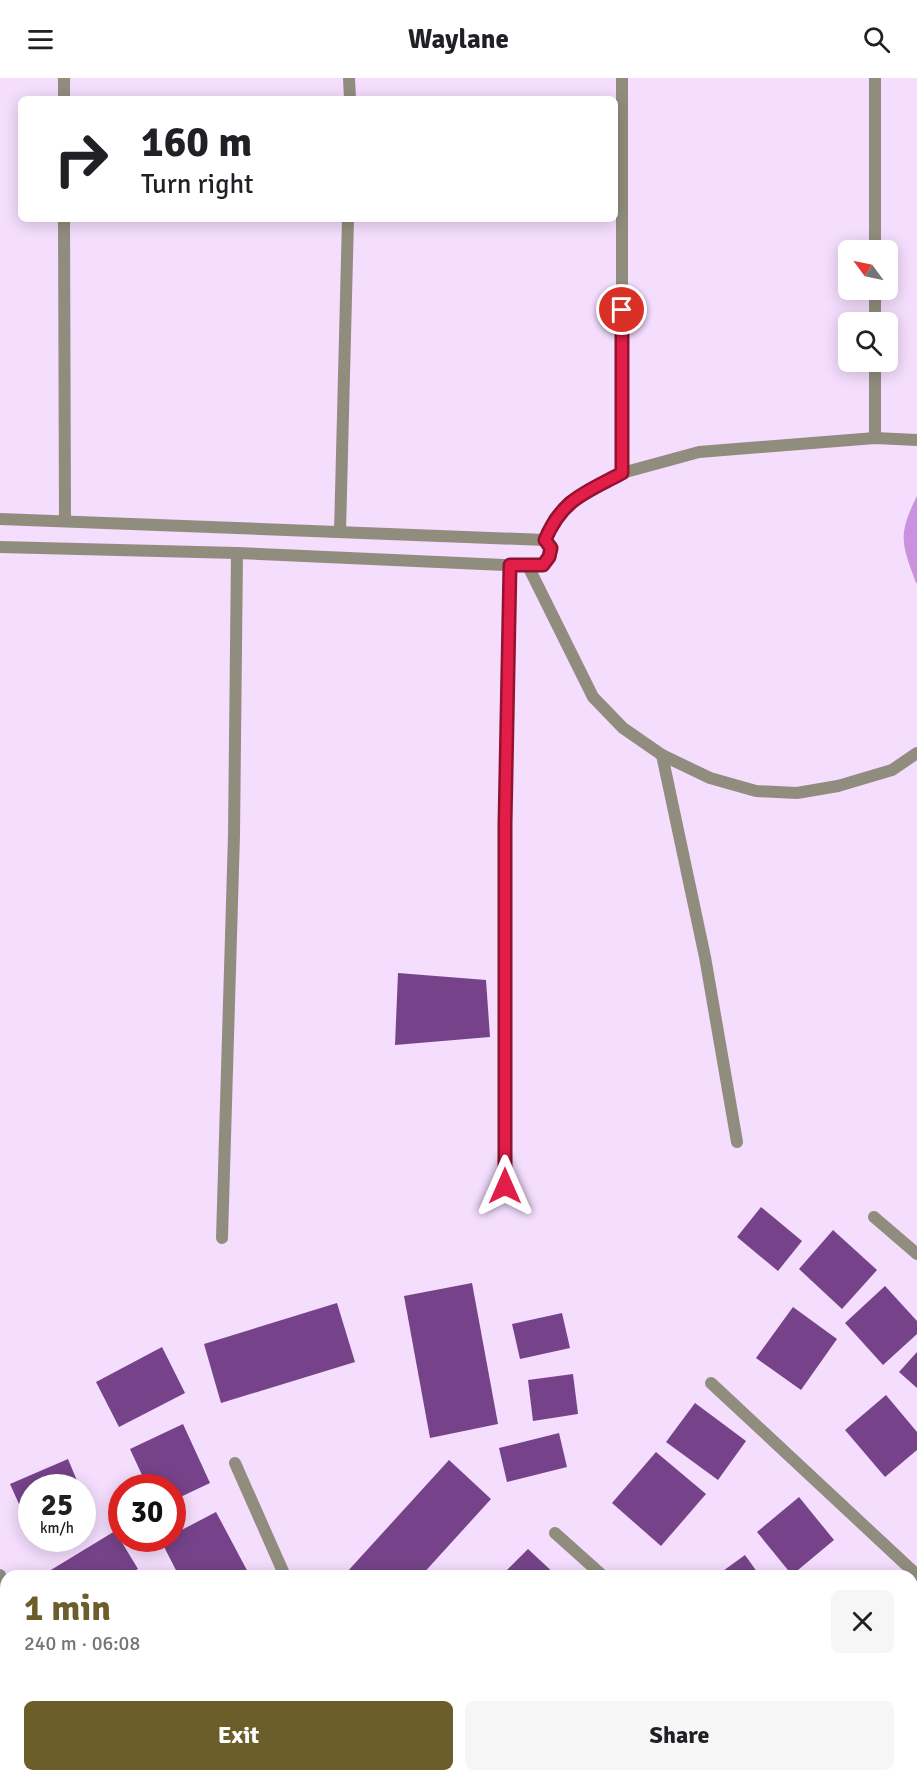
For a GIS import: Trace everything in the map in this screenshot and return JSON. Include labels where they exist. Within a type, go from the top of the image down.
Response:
[{"type":"street","points":[[64,78],[64,96]]},
{"type":"street","points":[[349,78],[350,96]]},
{"type":"street","points":[[622,78],[622,473]]},
{"type":"street","points":[[875,78],[875,240]]},
{"type":"street","points":[[64,222],[65,521]]},
{"type":"street","points":[[340,532],[348,222]]},
{"type":"street","points":[[875,372],[875,438]]},
{"type":"street","points":[[545,540],[554,519],[569,502],[622,473],[699,452],[875,438],[917,440]]},
{"type":"street","points":[[0,519],[545,540]]},
{"type":"street","points":[[0,547],[237,553],[528,566],[543,565],[549,557],[551,548],[545,540]]},
{"type":"street","points":[[222,1238],[234,835],[237,553]]},
{"type":"street","points":[[505,1186],[505,824],[510,565]]},
{"type":"street","points":[[528,566],[594,697],[622,728],[662,755],[710,778],[756,791],[797,793],[838,786],[892,770],[917,753]]},
{"type":"street","points":[[662,755],[705,957],[737,1142]]},
{"type":"street","points":[[874,1217],[917,1254]]},
{"type":"street","points":[[711,1383],[912,1570]]},
{"type":"street","points":[[235,1462],[282,1570]]},
{"type":"street","points":[[555,1533],[596,1570]]},
{"type":"shaded area","points":[[917,496],[916,583],[907,559],[904,531]]},
{"type":"building","points":[[398,973],[486,980],[490,1037],[395,1045]]},
{"type":"building","points":[[761,1207],[802,1241],[778,1271],[737,1237]]},
{"type":"building","points":[[833,1230],[877,1270],[842,1309],[799,1269]]},
{"type":"building","points":[[472,1283],[498,1424],[430,1438],[404,1296]]},
{"type":"building","points":[[885,1286],[917,1321],[917,1334],[883,1365],[845,1323]]},
{"type":"building","points":[[337,1303],[355,1362],[221,1403],[204,1344]]},
{"type":"building","points":[[793,1307],[837,1339],[801,1390],[756,1358]]},
{"type":"building","points":[[562,1313],[570,1348],[520,1359],[512,1324]]},
{"type":"building","points":[[162,1347],[185,1393],[119,1427],[96,1382]]},
{"type":"building","points":[[917,1352],[917,1388],[899,1372]]},
{"type":"building","points":[[573,1374],[578,1414],[533,1421],[528,1380]]},
{"type":"building","points":[[886,1395],[917,1432],[917,1450],[885,1477],[845,1430]]},
{"type":"building","points":[[695,1403],[746,1441],[718,1480],[666,1442]]},
{"type":"building","points":[[183,1424],[210,1483],[186,1494],[186,1474],[142,1474],[130,1449]]},
{"type":"building","points":[[559,1433],[567,1467],[507,1482],[499,1448]]},
{"type":"building","points":[[656,1452],[706,1494],[661,1546],[612,1503]]},
{"type":"building","points":[[68,1459],[74,1474],[33,1474]]},
{"type":"building","points":[[449,1460],[491,1499],[426,1570],[349,1570]]},
{"type":"building","points":[[18,1481],[18,1502],[10,1484]]},
{"type":"building","points":[[799,1497],[834,1540],[798,1570],[788,1570],[757,1532]]},
{"type":"building","points":[[216,1512],[247,1570],[176,1570],[167,1552],[186,1552],[186,1528]]},
{"type":"building","points":[[108,1535],[108,1552],[128,1552],[138,1569],[51,1570],[80,1552],[96,1552],[96,1543]]},
{"type":"building","points":[[528,1549],[551,1570],[507,1570]]},
{"type":"building","points":[[745,1555],[756,1570],[724,1570]]},
{"type":"route","points":[[505,1186],[505,824],[510,565],[543,565],[549,557],[551,548],[545,540],[554,519],[569,502],[622,473],[622,310]]}]
